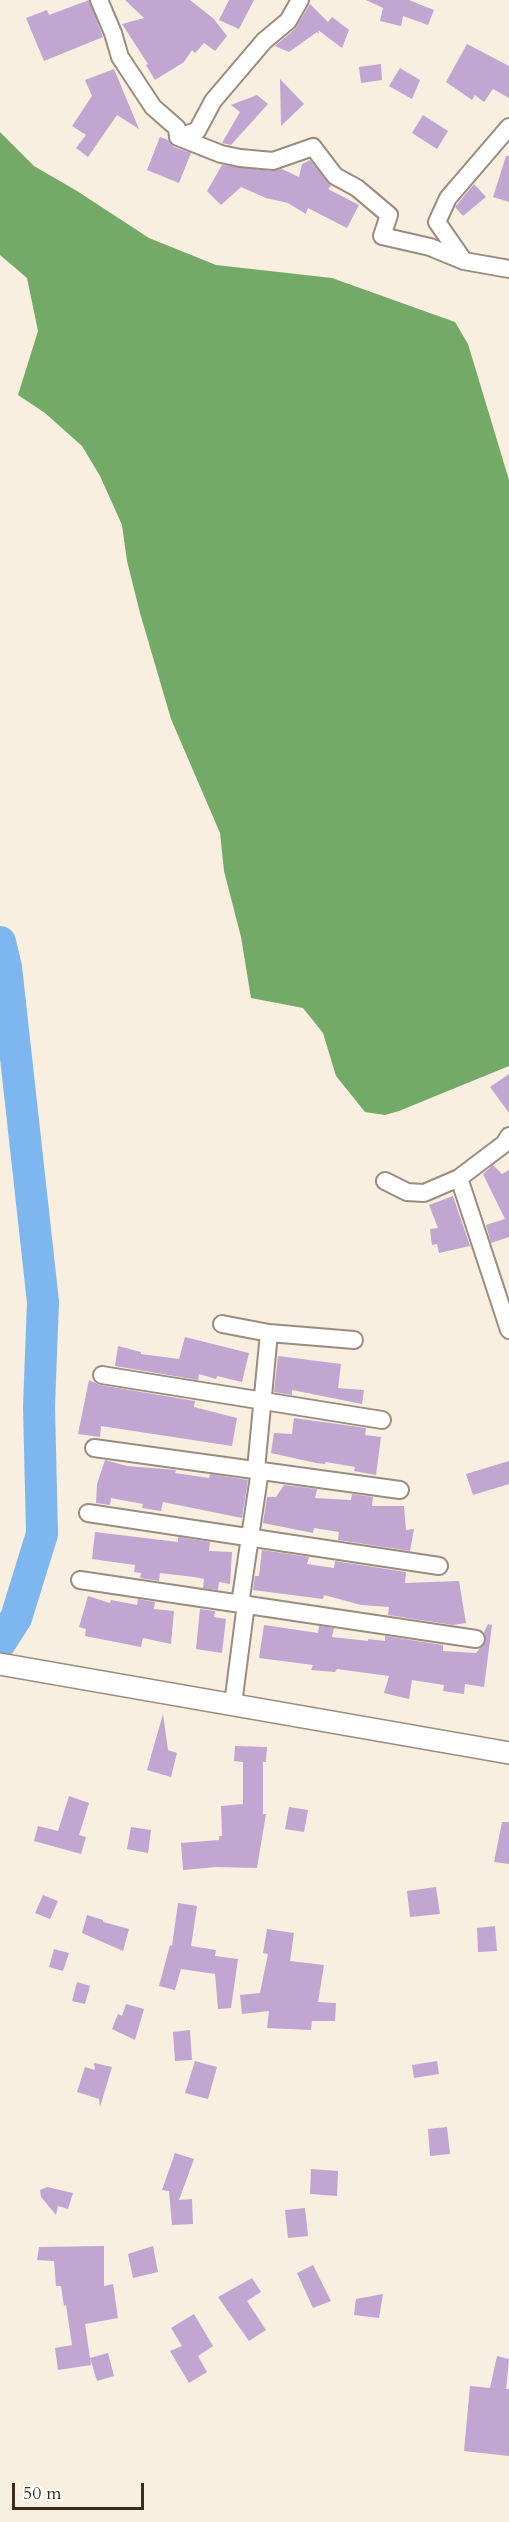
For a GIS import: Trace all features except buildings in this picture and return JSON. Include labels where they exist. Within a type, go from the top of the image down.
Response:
[{"type":"street","points":[[99,0],[120,57],[153,107],[177,128],[178,137]]},
{"type":"street","points":[[178,137],[198,131],[219,92],[264,41],[288,21],[300,0]]},
{"type":"street","points":[[464,261],[436,222],[448,198],[509,128]]},
{"type":"street","points":[[178,137],[221,154],[273,161],[313,147],[335,176],[357,188],[389,215],[382,236],[430,247],[464,261],[509,269]]},
{"type":"street","points":[[385,1181],[407,1192],[424,1193],[459,1178],[504,1144],[509,1136]]},
{"type":"street","points":[[459,1178],[509,1330]]},
{"type":"street","points":[[222,1324],[269,1333],[354,1340]]},
{"type":"street","points":[[233,1704],[258,1469],[269,1333]]},
{"type":"street","points":[[102,1375],[382,1420]]},
{"type":"street","points":[[94,1448],[400,1490]]},
{"type":"street","points":[[88,1513],[439,1566]]},
{"type":"street","points":[[80,1580],[476,1639]]},
{"type":"street","points":[[0,1664],[509,1753]]},
{"type":"green space","points":[[0,132],[34,166],[149,238],[216,265],[332,278],[455,322],[468,344],[509,480],[509,1066],[399,1111],[385,1115],[365,1112],[336,1076],[323,1033],[303,1008],[251,998],[241,937],[224,871],[220,833],[171,719],[140,613],[127,561],[122,525],[100,476],[82,446],[45,413],[18,395],[38,331],[27,278],[0,255]]},
{"type":"waterway","points":[[0,942],[6,967],[43,1302],[39,1406],[42,1534],[16,1618],[0,1643]]}]
